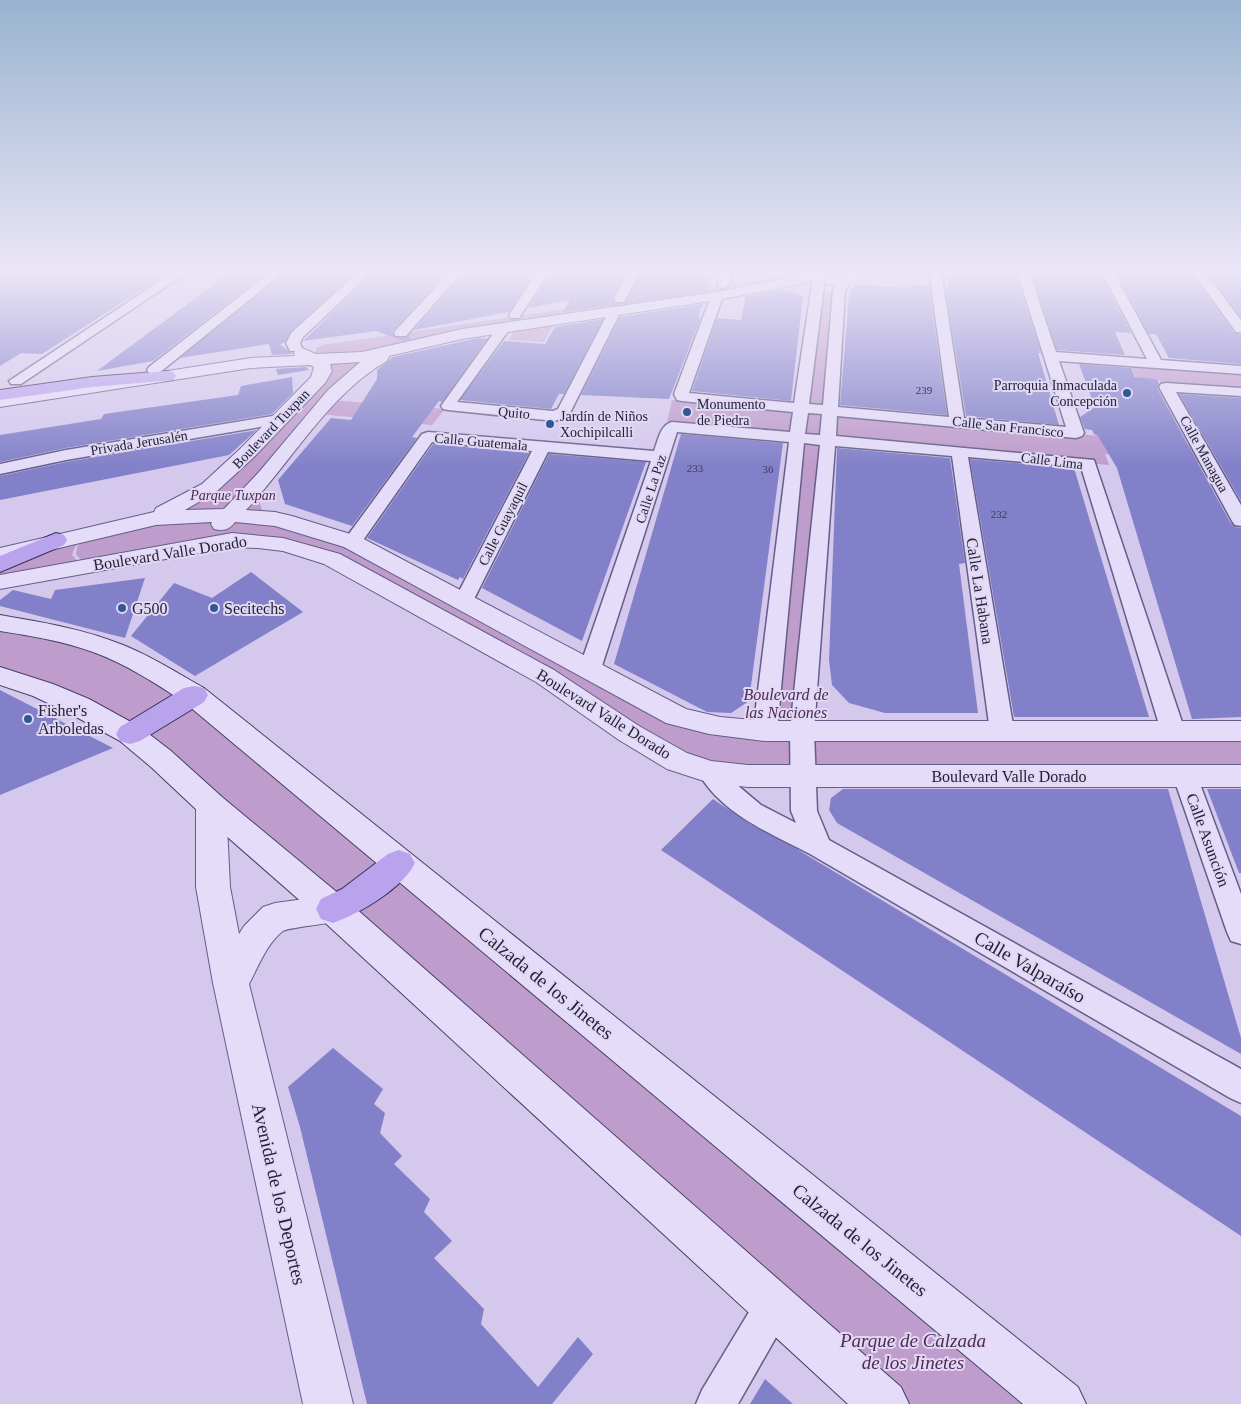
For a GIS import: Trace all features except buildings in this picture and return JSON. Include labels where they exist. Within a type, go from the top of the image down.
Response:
[{"type":"main road","points":[[0,395],[161,373]]},
{"type":"main road","points":[[0,565],[56,540]]},
{"type":"main road","points":[[130,734],[194,695]]},
{"type":"main road","points":[[333,909],[354,899],[399,863]]},
{"type":"street","points":[[16,381],[84,337]]},
{"type":"street","points":[[161,373],[203,337]]},
{"type":"street","points":[[295,348],[293,343],[296,337]]},
{"type":"street","points":[[393,351],[400,337]]},
{"type":"street","points":[[0,402],[295,348],[356,358],[393,351],[447,337]]},
{"type":"street","name":"Quito","points":[[498,337],[448,406],[560,415],[564,412],[601,337]]},
{"type":"street","name":"Calle San Francisco","points":[[702,337],[681,394],[682,397],[830,409],[1076,433],[1045,337]]},
{"type":"street","points":[[765,731],[797,437],[811,337]]},
{"type":"street","points":[[819,847],[804,811],[802,731],[836,337]]},
{"type":"street","points":[[945,337],[957,422]]},
{"type":"street","points":[[1142,337],[1156,363]]},
{"type":"street","points":[[0,385],[16,381],[161,373],[251,363],[319,351]]},
{"type":"street","name":"Boulevard Tuxpan","points":[[156,518],[206,491],[248,452],[319,379],[323,371],[319,351]]},
{"type":"street","name":"Boulevard Tuxpan","points":[[205,544],[229,515],[256,488],[337,391],[367,364],[393,351]]},
{"type":"street","points":[[1051,356],[1241,370]]},
{"type":"street","name":"Calle Managua","points":[[1241,392],[1166,387],[1241,521]]},
{"type":"street","name":"Privada Jerusalén","points":[[0,469],[66,454],[279,420]]},
{"type":"street","name":"Calle La Paz","points":[[590,669],[670,429],[797,437]]},
{"type":"street","name":"Calle Guatemala","points":[[352,542],[428,438],[434,436],[662,457]]},
{"type":"street","name":"Calle Lima","points":[[797,437],[1089,463],[1173,731]]},
{"type":"street","name":"Calle Guayaquil","points":[[464,601],[542,447]]},
{"type":"street","name":"Calle La Habana","points":[[959,451],[1002,731]]},
{"type":"street","points":[[256,488],[261,506],[275,520]]},
{"type":"street","name":"Boulevard Valle Dorado","points":[[0,555],[56,540],[156,518],[229,515],[275,520],[352,542],[676,716],[698,724],[765,731],[1241,731]]},
{"type":"street","points":[[85,567],[78,562],[74,555],[76,548],[90,532]]},
{"type":"street","name":"Boulevard Valle Dorado","points":[[0,582],[205,544],[253,540],[303,548],[332,559],[545,676],[644,743],[678,761],[710,772],[748,776],[1241,776]]},
{"type":"street","name":"Calzada de los Jinetes","points":[[0,622],[45,631],[102,646],[149,667],[194,695],[1061,1404]]},
{"type":"street","points":[[0,676],[50,693],[79,706],[130,734],[161,759],[211,805],[333,909],[884,1404]]},
{"type":"street","points":[[644,743],[676,716]]},
{"type":"street","name":"Calle Valparaíso","points":[[710,772],[727,791],[752,812],[819,847],[1241,1087]]},
{"type":"street","name":"Calle Asunción","points":[[1185,776],[1241,932]]},
{"type":"street","name":"Avenida de los Deportes","points":[[211,805],[213,887],[231,983],[328,1404]]},
{"type":"street","points":[[231,983],[256,937],[275,917],[333,909]]},
{"type":"street","points":[[716,1404],[774,1305]]},
{"type":"green space","points":[[379,337],[471,337],[393,350],[320,358],[315,353],[317,348],[322,345]]},
{"type":"green space","points":[[511,337],[547,337],[544,342],[509,340]]},
{"type":"green space","name":"Boulevard de las Naciones","points":[[813,337],[835,337],[830,409],[1199,446],[1209,464],[1105,454],[1109,465],[828,439],[803,725],[766,725]]},
{"type":"green space","name":"Parque Tuxpan","points":[[315,359],[373,360],[255,488],[262,510],[272,519],[159,517],[207,491],[320,379]]},
{"type":"green space","points":[[1128,361],[1241,370],[1241,392],[1166,387],[1157,379],[1136,377]]},
{"type":"green space","points":[[330,400],[445,409],[432,425],[319,414]]},
{"type":"green space","points":[[672,400],[798,409],[795,435],[667,423]]},
{"type":"green space","points":[[155,519],[274,521],[351,543],[703,727],[1241,731],[1241,776],[709,771],[333,557],[253,539],[86,566],[76,554],[77,547],[83,540]]},
{"type":"green space","points":[[79,541],[72,555],[83,567],[0,582],[0,565]]},
{"type":"green space","name":"Parque de Calzada de los Jinetes","points":[[0,624],[95,645],[193,697],[1056,1404],[897,1404],[135,732],[0,672]]},
{"type":"place","name":"Parroquia Inmaculada Concepción","points":[[1127,393]]},
{"type":"place","name":"Monumento de Piedra","points":[[687,412]]},
{"type":"place","name":"Jardín de Niños Xochipilcalli","points":[[550,424]]},
{"type":"place","name":"G500","points":[[122,608]]},
{"type":"place","name":"Secitechs","points":[[214,608]]},
{"type":"place","name":"Fisher's Arboledas","points":[[28,719]]}]
